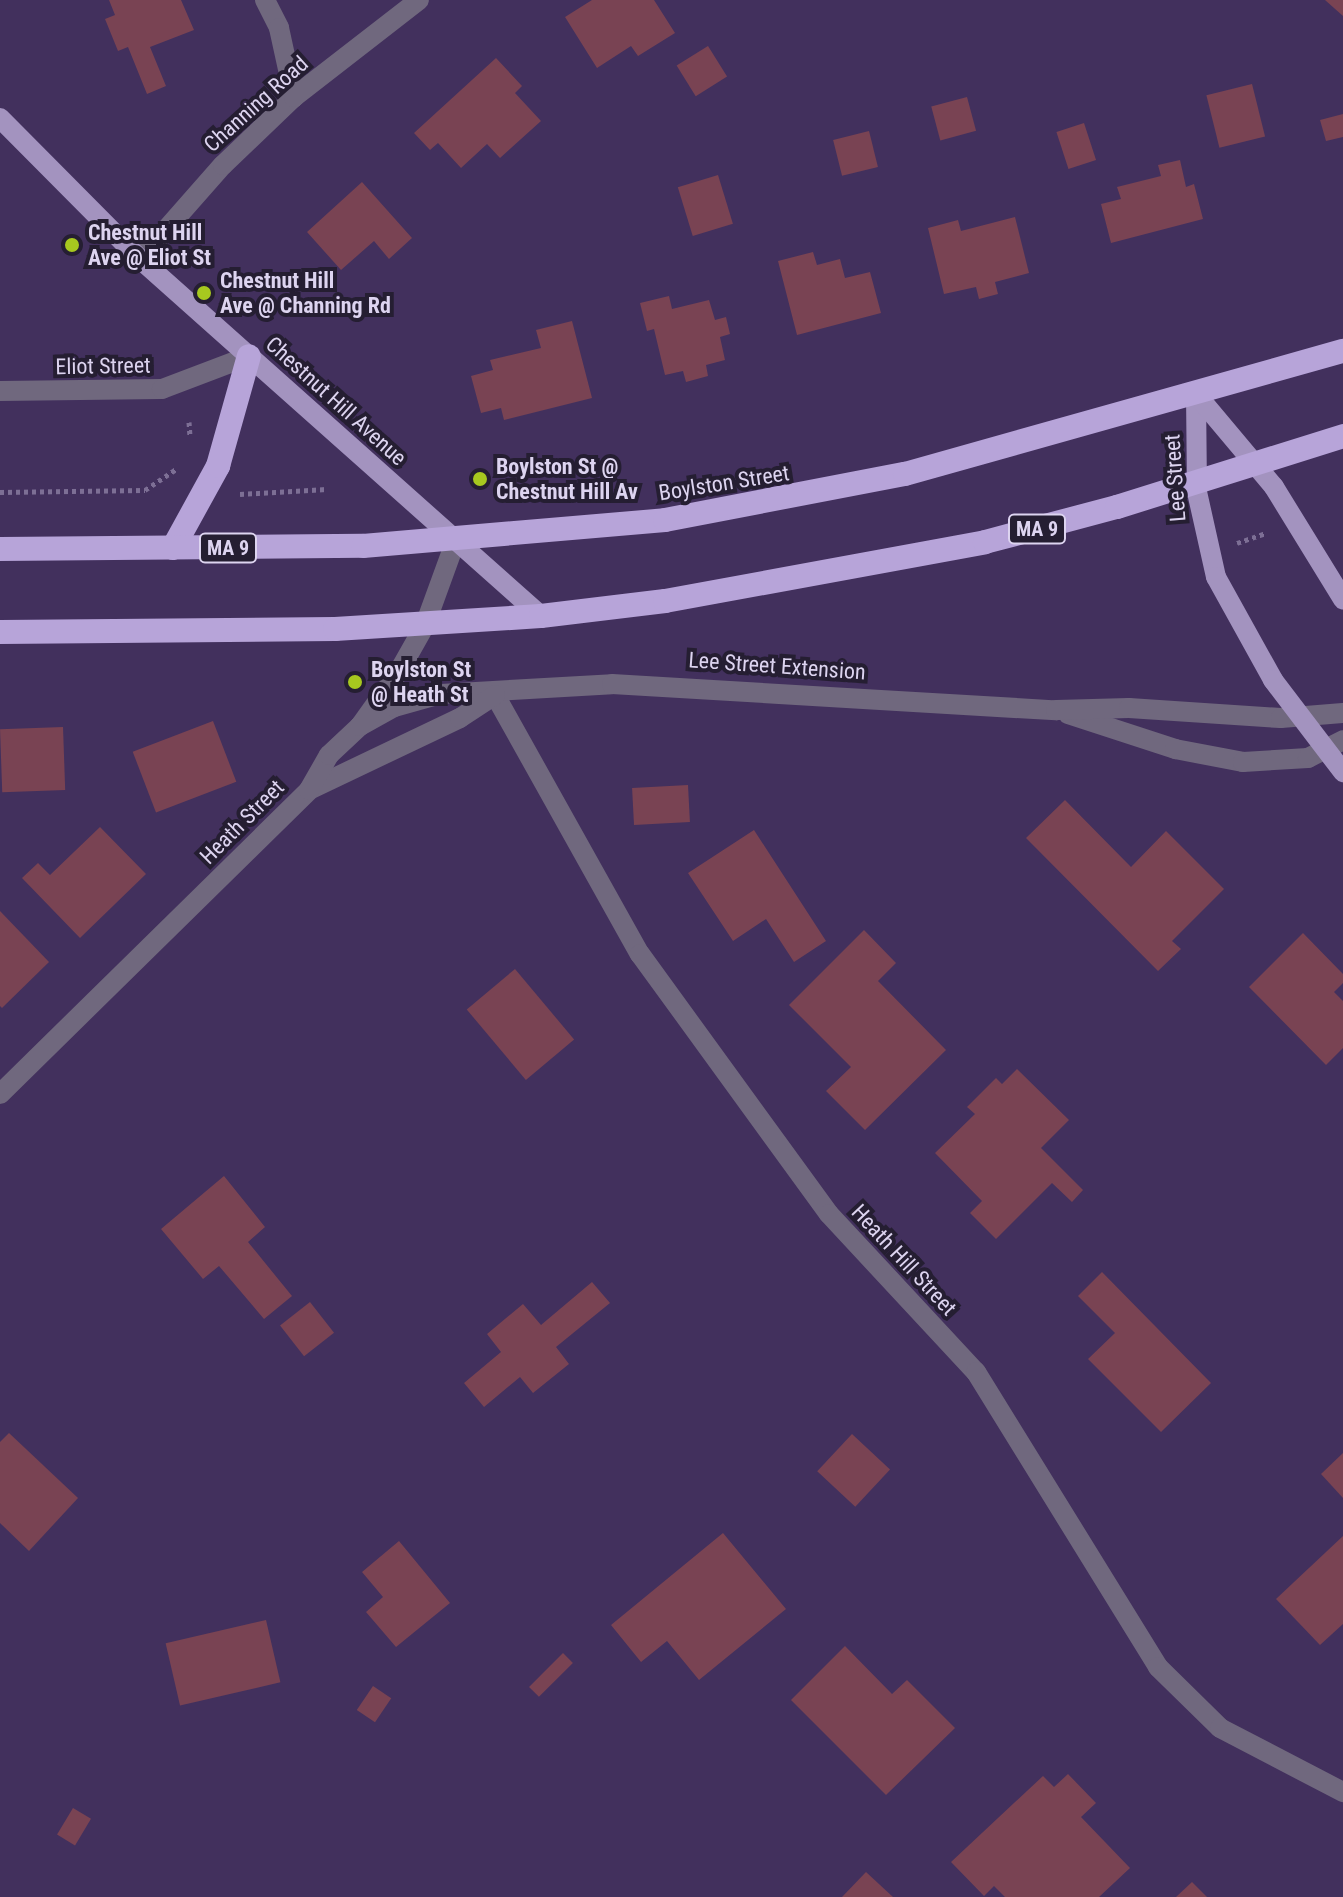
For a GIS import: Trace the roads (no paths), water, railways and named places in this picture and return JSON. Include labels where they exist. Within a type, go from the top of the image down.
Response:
[{"type":"highway","name":"Boylston Street","points":[[0,549],[330,548],[632,524],[788,500],[977,456],[1343,351]]},
{"type":"highway","points":[[173,548],[223,453],[249,356]]},
{"type":"highway","name":"MA 9","points":[[0,632],[425,625],[541,616],[877,566],[1051,525],[1343,436]]},
{"type":"main road","name":"Chestnut Hill Avenue","points":[[0,118],[140,259],[541,616]]},
{"type":"main road","points":[[1196,394],[1288,506],[1343,599]]},
{"type":"main road","name":"Lee Street","points":[[1196,394],[1196,483],[1205,543],[1225,598],[1301,717],[1334,745],[1343,772]]},
{"type":"street","points":[[265,0],[279,28],[294,97]]},
{"type":"street","name":"Channing Road","points":[[140,259],[223,165],[294,97],[419,0]]},
{"type":"street","name":"Eliot Street","points":[[0,391],[162,389],[249,356]]},
{"type":"street","name":"Heath Street","points":[[0,1094],[309,790],[329,755],[360,726],[425,625],[456,540]]},
{"type":"street","name":"Lee Street Extension","points":[[360,726],[423,697],[664,684],[1056,710],[1129,708],[1301,717],[1343,713]]},
{"type":"street","name":"Lee Street Extension","points":[[309,790],[460,718],[495,695]]},
{"type":"street","name":"Heath Hill Street","points":[[495,695],[640,954],[829,1214],[976,1372],[1158,1667],[1220,1728],[1343,1792]]},
{"type":"street","name":"Lee Street Extension","points":[[1056,710],[1175,749],[1243,762],[1279,763],[1334,745]]},
{"type":"place","name":"Chestnut Hill Ave @ Eliot St","points":[[72,245]]},
{"type":"place","name":"Chestnut Hill Ave @ Channing Rd","points":[[204,293]]},
{"type":"place","name":"Boylston St @ Chestnut Hill Av","points":[[480,479]]},
{"type":"place","name":"Boylston St @ Heath St","points":[[355,682]]}]
